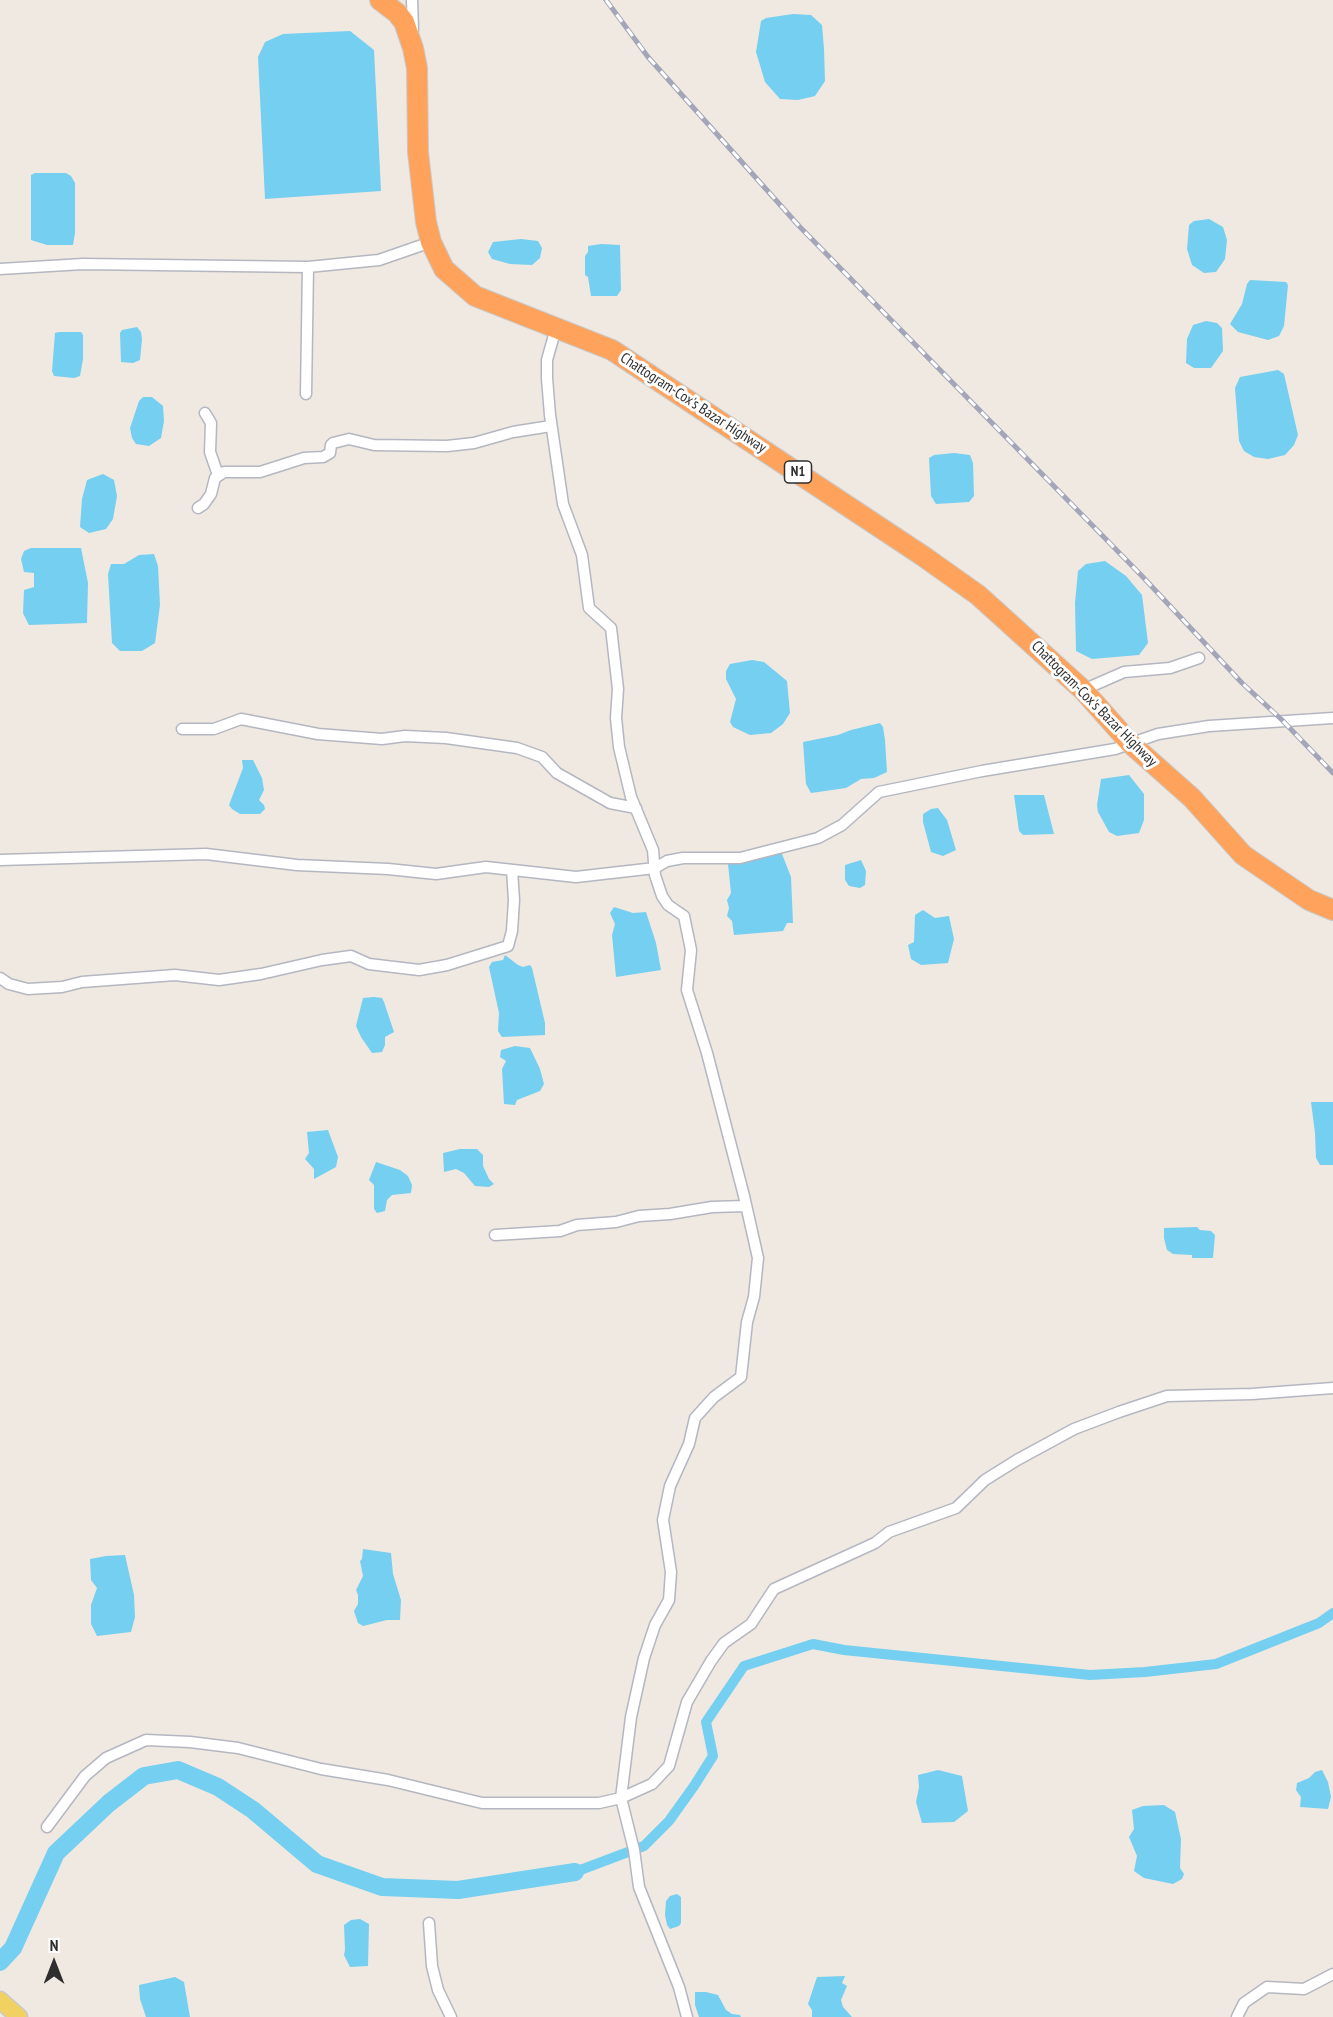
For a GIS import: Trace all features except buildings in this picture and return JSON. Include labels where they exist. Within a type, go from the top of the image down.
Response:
[{"type":"highway","name":"Chattogram-Cox's Bazar Highway","points":[[380,0],[397,13],[404,22],[413,48],[417,68],[418,152],[426,222],[431,242],[444,268],[475,296],[612,350],[923,556],[978,595],[1083,690],[1130,743],[1192,798],[1243,855],[1309,900],[1333,910]]},
{"type":"main road","points":[[0,2000],[19,2017]]},
{"type":"street","points":[[412,0],[413,48]]},
{"type":"street","points":[[0,269],[83,264],[308,267],[379,261],[431,242]]},
{"type":"street","points":[[306,394],[308,267]]},
{"type":"street","points":[[556,328],[548,360],[551,426],[562,504],[582,555],[589,608],[611,628],[618,688],[616,718],[619,747],[636,808],[653,850],[654,868],[662,896],[668,905],[684,916],[692,950],[687,990],[707,1053],[758,1258],[747,1322],[741,1377],[714,1397],[695,1418],[689,1444],[670,1486],[663,1520],[670,1572],[669,1600],[655,1625],[644,1658],[631,1716],[621,1798],[634,1850],[639,1887],[679,1987],[687,2017]]},
{"type":"street","points":[[205,413],[211,423],[210,452],[218,476]]},
{"type":"street","points":[[198,508],[204,504],[210,494],[215,478],[224,472],[260,472],[303,458],[322,457],[330,453],[333,443],[349,439],[374,445],[447,446],[474,443],[513,432],[551,426]]},
{"type":"street","points":[[1083,690],[1124,672],[1170,668],[1199,658]]},
{"type":"street","points":[[0,860],[206,854],[297,866],[388,868],[436,874],[486,867],[576,877],[654,868],[667,861],[683,858],[740,858],[818,838],[842,825],[879,792],[982,771],[1114,749],[1158,734],[1209,726],[1333,718]]},
{"type":"street","points":[[182,729],[214,729],[241,719],[318,734],[382,739],[405,736],[446,738],[517,748],[543,757],[557,773],[610,803],[636,808]]},
{"type":"street","points":[[0,978],[9,984],[28,989],[175,975],[219,980],[351,956],[369,964],[419,970],[447,965],[508,945],[512,931],[514,900],[512,870]]},
{"type":"street","points":[[495,1235],[560,1231],[577,1225],[616,1222],[639,1216],[670,1214],[712,1207],[746,1206]]},
{"type":"street","points":[[47,1827],[85,1776],[106,1758],[146,1740],[190,1742],[238,1749],[321,1769],[388,1780],[482,1803],[599,1803],[621,1798],[652,1784],[669,1766],[687,1702],[711,1661],[724,1643],[751,1624],[774,1589],[875,1543],[889,1532],[956,1508],[986,1480],[1017,1460],[1074,1429],[1119,1412],[1167,1396],[1252,1394],[1333,1388]]},
{"type":"street","points":[[429,1923],[432,1966],[438,1990],[451,2017]]},
{"type":"street","points":[[1237,2017],[1244,2003],[1267,1987],[1304,1989],[1333,1974]]},
{"type":"water","points":[[793,14],[811,15],[822,25],[824,49],[825,81],[815,96],[798,100],[780,99],[765,82],[756,52],[761,21],[766,18]]},
{"type":"water","points":[[350,31],[374,50],[381,191],[265,199],[258,57],[265,42],[283,34]]},
{"type":"water","points":[[66,173],[75,183],[73,245],[47,245],[31,240],[31,175]]},
{"type":"water","points":[[1209,219],[1223,227],[1227,240],[1225,259],[1216,272],[1204,273],[1192,265],[1187,249],[1189,225],[1194,221]]},
{"type":"water","points":[[521,239],[538,241],[542,248],[540,258],[532,265],[510,264],[492,259],[488,252],[493,242]]},
{"type":"water","points":[[620,245],[621,290],[617,296],[591,296],[588,277],[585,275],[585,256],[588,246]]},
{"type":"water","points":[[1250,280],[1286,282],[1288,285],[1284,326],[1279,336],[1268,340],[1238,332],[1230,324],[1242,304]]},
{"type":"water","points":[[1206,321],[1217,323],[1222,328],[1223,351],[1211,368],[1194,368],[1186,363],[1187,339],[1193,325]]},
{"type":"water","points":[[137,327],[142,339],[140,360],[133,363],[121,362],[120,333],[122,330]]},
{"type":"water","points":[[81,332],[83,335],[80,376],[74,378],[54,376],[52,371],[55,333]]},
{"type":"water","points":[[1278,370],[1284,374],[1298,435],[1294,445],[1285,455],[1268,459],[1254,457],[1244,451],[1239,441],[1235,388],[1240,377]]},
{"type":"water","points":[[143,397],[152,397],[163,406],[164,421],[161,438],[149,446],[136,444],[130,428],[139,401]]},
{"type":"water","points":[[954,453],[970,455],[973,463],[974,496],[969,502],[936,504],[931,496],[929,458],[934,455]]},
{"type":"water","points":[[103,474],[114,480],[117,496],[113,519],[106,529],[89,533],[80,527],[82,499],[87,480]]},
{"type":"water","points":[[31,548],[81,548],[88,583],[87,623],[29,625],[23,613],[24,590],[34,587],[34,573],[24,572],[21,559],[24,551]]},
{"type":"water","points":[[154,554],[158,566],[160,605],[155,643],[142,651],[120,651],[112,643],[108,574],[111,564],[124,564],[139,555]]},
{"type":"water","points":[[1105,561],[1126,576],[1142,595],[1148,643],[1139,655],[1092,659],[1076,651],[1075,603],[1078,571],[1086,564]]},
{"type":"water","points":[[752,660],[764,662],[787,681],[790,713],[783,724],[771,733],[750,735],[733,727],[730,722],[736,699],[726,679],[726,671],[730,664]]},
{"type":"water","points":[[880,723],[885,740],[887,772],[874,778],[861,779],[846,788],[811,793],[806,784],[803,742]]},
{"type":"water","points":[[242,760],[253,760],[262,778],[264,790],[259,800],[265,809],[260,814],[240,814],[229,805],[243,768]]},
{"type":"water","points":[[1129,775],[1144,794],[1144,820],[1139,833],[1117,836],[1109,832],[1098,812],[1101,779]]},
{"type":"water","points":[[1014,795],[1044,795],[1054,834],[1023,835],[1019,831]]},
{"type":"water","points":[[938,808],[947,820],[956,850],[943,856],[931,852],[923,822],[923,814]]},
{"type":"water","points":[[782,854],[791,877],[793,923],[787,923],[783,931],[734,935],[732,921],[727,916],[729,908],[727,900],[731,893],[728,864]]},
{"type":"water","points":[[861,860],[866,871],[865,885],[860,888],[849,886],[845,880],[845,865]]},
{"type":"water","points":[[614,907],[633,913],[646,912],[656,943],[661,970],[616,977],[612,935],[615,924],[610,913]]},
{"type":"water","points":[[923,910],[935,918],[949,916],[954,939],[948,963],[921,965],[911,959],[908,945],[914,942],[915,915]]},
{"type":"water","points":[[505,955],[518,965],[523,967],[530,965],[532,968],[545,1023],[545,1035],[502,1037],[498,1031],[499,1013],[489,967],[492,962],[503,960]]},
{"type":"water","points":[[363,998],[382,998],[394,1032],[385,1037],[382,1052],[372,1053],[356,1026]]},
{"type":"water","points":[[515,1046],[530,1048],[544,1084],[540,1091],[517,1100],[515,1105],[504,1104],[502,1069],[506,1061],[500,1057],[501,1050]]},
{"type":"water","points":[[1311,1102],[1333,1102],[1333,1165],[1320,1165],[1316,1158]]},
{"type":"water","points":[[328,1130],[338,1157],[336,1167],[314,1179],[314,1169],[305,1159],[309,1153],[307,1132]]},
{"type":"water","points":[[460,1149],[477,1149],[483,1155],[483,1166],[494,1184],[489,1187],[475,1186],[464,1173],[456,1169],[444,1172],[443,1153]]},
{"type":"water","points":[[376,1162],[400,1170],[408,1176],[412,1185],[411,1193],[392,1195],[387,1200],[385,1211],[377,1213],[374,1209],[374,1185],[369,1180]]},
{"type":"water","points":[[1197,1227],[1200,1230],[1211,1231],[1215,1235],[1213,1258],[1192,1258],[1192,1255],[1173,1254],[1167,1250],[1164,1228]]},
{"type":"water","points":[[363,1549],[391,1553],[393,1574],[401,1600],[400,1620],[387,1620],[363,1626],[358,1623],[354,1611],[358,1604],[356,1590],[363,1576],[360,1561]]},
{"type":"water","points":[[125,1555],[134,1595],[135,1617],[131,1632],[97,1636],[91,1624],[91,1605],[97,1588],[91,1580],[90,1559]]},
{"type":"water","points":[[938,1770],[962,1776],[968,1811],[954,1822],[922,1823],[916,1802],[919,1787],[918,1775]]},
{"type":"water","points":[[1322,1770],[1328,1782],[1331,1797],[1328,1809],[1300,1807],[1301,1797],[1296,1790],[1297,1783]]},
{"type":"water","points":[[1164,1805],[1175,1812],[1181,1839],[1180,1868],[1184,1874],[1182,1879],[1173,1884],[1144,1878],[1134,1871],[1137,1856],[1129,1837],[1134,1829],[1132,1810],[1143,1806]]},
{"type":"water","points":[[677,1894],[681,1897],[681,1923],[670,1929],[665,1915],[666,1901],[670,1896]]},
{"type":"water","points":[[360,1919],[369,1924],[368,1966],[350,1967],[344,1955],[344,1925],[351,1920]]},
{"type":"water","points":[[845,1976],[842,1983],[847,1986],[841,2000],[843,2007],[852,2017],[812,2017],[812,2010],[808,2004],[817,1977]]},
{"type":"water","points":[[175,1977],[184,1982],[190,2017],[146,2017],[140,1999],[139,1985]]},
{"type":"water","points":[[695,1992],[718,1995],[726,2010],[741,2017],[699,2017],[695,2005]]},
{"type":"waterway","points":[[575,1872],[644,1846],[669,1821],[713,1756],[706,1722],[744,1666],[813,1644],[844,1650],[1090,1675],[1145,1672],[1216,1664],[1319,1623],[1333,1613]]},
{"type":"waterway","points":[[0,1962],[13,1948],[56,1853],[109,1803],[144,1776],[178,1770],[218,1787],[253,1810],[317,1864],[382,1887],[458,1890],[575,1872]]},
{"type":"railway","points":[[606,0],[648,57],[799,226],[1141,575],[1242,683],[1282,720],[1333,773]]}]
